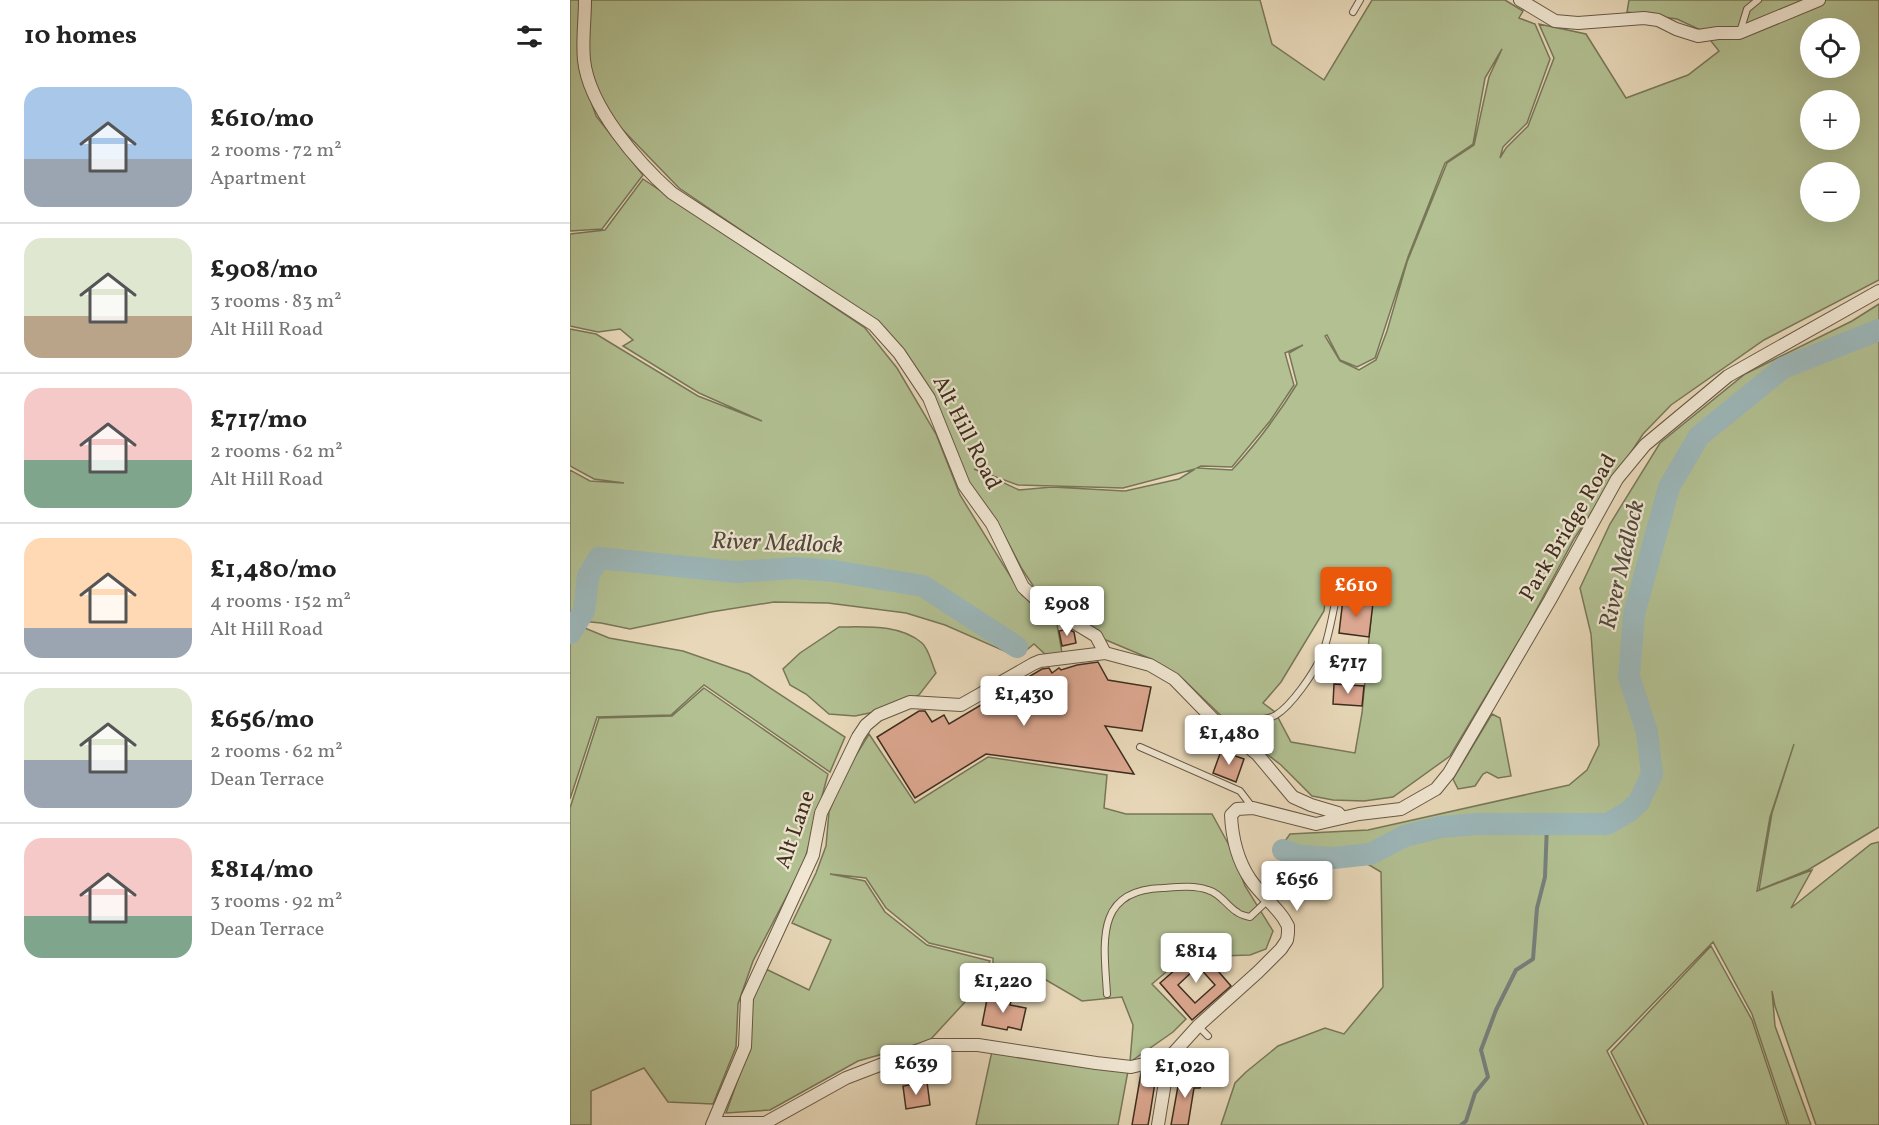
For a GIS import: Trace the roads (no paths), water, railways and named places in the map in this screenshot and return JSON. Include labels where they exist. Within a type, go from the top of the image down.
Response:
[{"type":"street","name":"Alt Hill Road","points":[[585,0],[584,62],[598,104],[646,170],[672,193],[874,325],[899,353],[928,398],[964,485],[992,524],[1023,587],[1037,600],[1096,636],[1105,652]]},
{"type":"street","points":[[1520,0],[1555,21],[1578,23],[1644,18],[1658,20],[1698,36],[1739,33],[1819,0]]},
{"type":"street","name":"Park Bridge Road","points":[[1253,808],[1316,824],[1342,817],[1401,809],[1436,789],[1449,773],[1545,610],[1617,479],[1645,445],[1728,376],[1879,291]]},
{"type":"street","points":[[1105,652],[1162,671],[1174,679],[1214,720],[1257,754],[1293,797],[1338,813],[1342,817]]},
{"type":"street","name":"Alt Lane","points":[[712,1124],[745,1047],[747,999],[813,855],[821,813],[866,725],[878,715],[910,702],[961,705],[1040,661],[1105,652]]},
{"type":"street","points":[[1158,1125],[1169,1058],[1198,1026],[1222,1011],[1287,940],[1288,926],[1281,914],[1250,879],[1232,834],[1231,815],[1237,809],[1253,808]]},
{"type":"street","points":[[712,1124],[765,1123],[846,1078],[932,1045],[978,1045],[1096,1064],[1131,1067],[1169,1058]]},
{"type":"lane","points":[[1353,12],[1360,0]]},
{"type":"lane","points":[[1739,33],[1747,9],[1758,0]]},
{"type":"lane","points":[[1214,720],[1249,720],[1276,715],[1297,694],[1322,656],[1338,590]]},
{"type":"lane","points":[[1140,747],[1240,790],[1253,808]]},
{"type":"lane","points":[[1107,994],[1104,931],[1111,910],[1125,896],[1153,888],[1183,887],[1209,890],[1237,912],[1250,917],[1268,900]]},
{"type":"lane","points":[[1198,1026],[1208,1036]]},
{"type":"waterway","name":"River Medlock","points":[[1283,850],[1300,856],[1334,858],[1370,854],[1405,836],[1441,827],[1478,824],[1607,824],[1628,812],[1639,802],[1652,774],[1647,732],[1629,677],[1634,614],[1669,487],[1699,436],[1783,368],[1879,330]]},
{"type":"waterway","name":"River Medlock","points":[[570,633],[584,611],[588,576],[599,558],[736,572],[795,568],[834,571],[923,586],[1017,647]]},
{"type":"waterway","points":[[1461,1125],[1466,1121],[1475,1093],[1488,1077],[1481,1050],[1496,1010],[1516,970],[1533,959],[1537,908],[1545,877],[1547,824]]}]
